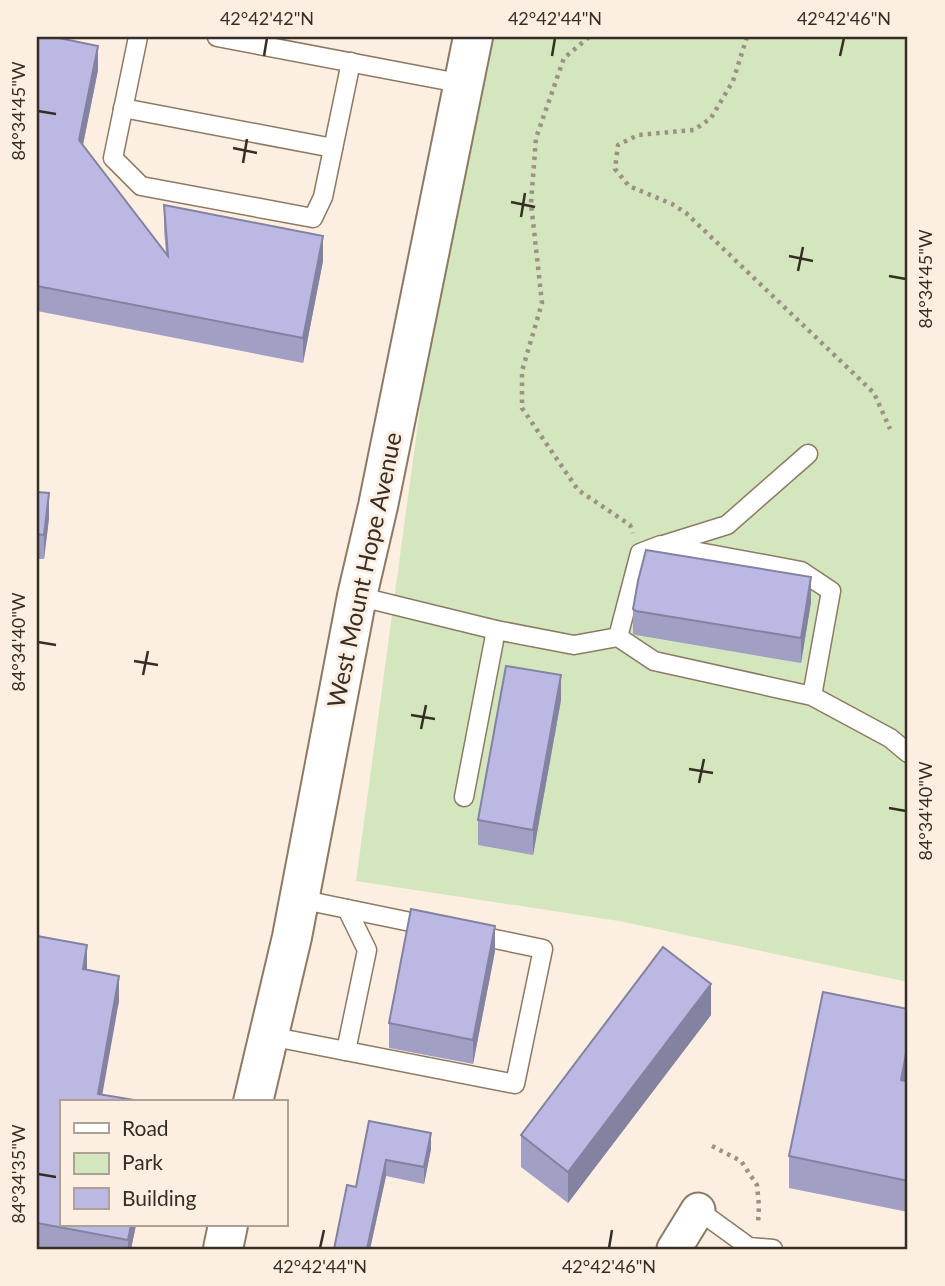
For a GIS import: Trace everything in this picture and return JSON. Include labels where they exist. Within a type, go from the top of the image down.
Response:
[{"type":"street","name":"West Mount Hope Avenue","points":[[253,1100],[299,899],[357,596],[378,506],[473,37]]},
{"type":"street","points":[[674,1249],[698,1210]]},
{"type":"street","points":[[223,1249],[228,1226]]},
{"type":"lane","points":[[138,37],[113,158],[141,186],[313,218],[324,197],[351,62]]},
{"type":"lane","points":[[217,37],[464,84]]},
{"type":"lane","points":[[123,108],[333,148]]},
{"type":"lane","points":[[618,637],[640,553],[727,525],[807,454]]},
{"type":"lane","points":[[661,545],[801,571],[831,591],[812,696]]},
{"type":"lane","points":[[357,596],[496,630],[574,645],[618,637],[654,661],[812,696],[890,738],[908,753]]},
{"type":"lane","points":[[464,797],[496,630]]},
{"type":"lane","points":[[269,1036],[515,1084],[543,949],[299,899]]},
{"type":"lane","points":[[346,1051],[367,950],[348,909]]},
{"type":"lane","points":[[698,1210],[749,1247],[773,1249]]},
{"type":"path","points":[[589,37],[564,58],[536,138],[531,203],[542,303],[522,371],[522,408],[578,490],[630,525],[640,553]]},
{"type":"path","points":[[747,37],[733,81],[711,118],[694,130],[638,135],[618,145],[615,169],[629,186],[673,204],[686,213],[874,394],[890,429]]},
{"type":"path","points":[[712,1146],[741,1161],[757,1185],[758,1226],[749,1247]]},
{"type":"green space","points":[[473,37],[908,37],[908,982],[619,921],[356,881],[464,84]]},
{"type":"building","points":[[37,37],[54,37],[98,46],[79,140],[168,256],[164,205],[323,236],[303,338],[37,286]]},
{"type":"building","points":[[37,492],[49,493],[44,535],[37,534]]},
{"type":"building","points":[[646,550],[811,577],[801,638],[636,611],[633,609]]},
{"type":"building","points":[[506,666],[561,675],[533,830],[478,820]]},
{"type":"building","points":[[411,909],[495,926],[473,1040],[389,1023]]},
{"type":"building","points":[[37,936],[87,945],[83,969],[119,976],[98,1094],[134,1100],[60,1100],[60,1226],[131,1226],[128,1240],[37,1223]]},
{"type":"building","points":[[663,947],[711,984],[568,1172],[521,1135]]},
{"type":"building","points":[[823,992],[908,1009],[908,1043],[901,1080],[908,1082],[908,1181],[789,1156]]},
{"type":"building","points":[[369,1121],[431,1133],[424,1167],[386,1160],[367,1249],[334,1249],[347,1185],[356,1187]]}]
